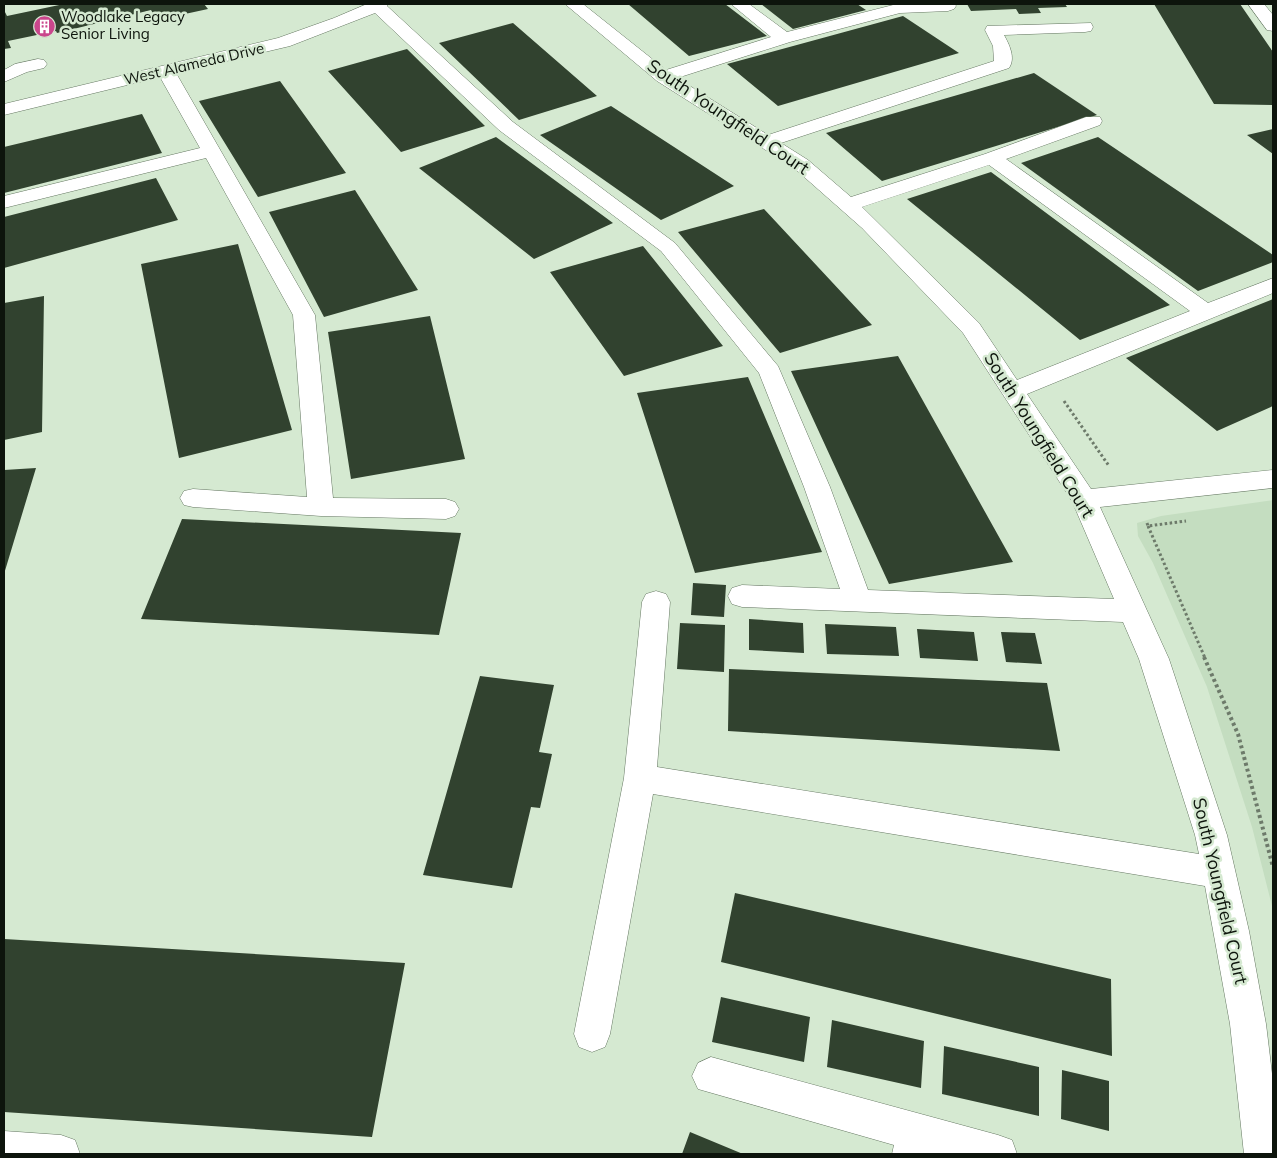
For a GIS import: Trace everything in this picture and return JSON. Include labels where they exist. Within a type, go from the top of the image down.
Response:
[{"type":"street","points":[[378,4],[506,126],[668,247],[770,371],[817,487],[858,600]]},
{"type":"street","name":"West Alameda Drive","points":[[4,109],[284,42],[340,22],[378,4]]},
{"type":"street","name":"South Youngfield Court","points":[[573,4],[662,76],[801,164],[869,224],[971,328],[1084,499],[1154,659],[1186,752],[1211,835],[1232,932],[1248,1024],[1263,1154]]},
{"type":"street","points":[[739,4],[784,38]]},
{"type":"street","points":[[1256,4],[1273,26]]},
{"type":"street","points":[[662,76],[784,38],[900,8],[948,6]]},
{"type":"street","points":[[766,142],[1003,64],[1002,46],[993,30],[1085,27]]},
{"type":"street","points":[[4,59],[17,60],[30,66],[4,77]]},
{"type":"street","points":[[166,71],[304,315],[321,507]]},
{"type":"street","points":[[847,205],[992,158],[1093,121]]},
{"type":"street","points":[[4,202],[211,151]]},
{"type":"street","points":[[992,158],[1206,312]]},
{"type":"street","points":[[1012,391],[1273,285]]},
{"type":"street","points":[[1084,499],[1273,479]]},
{"type":"street","points":[[193,498],[321,507],[446,509]]},
{"type":"street","points":[[742,596],[1134,612]]},
{"type":"street","points":[[592,1034],[640,778],[656,602]]},
{"type":"street","points":[[640,778],[1219,872]]},
{"type":"street","points":[[711,1076],[914,1143],[998,1154]]},
{"type":"street","points":[[4,1150],[61,1154]]},
{"type":"path","points":[[1148,526],[1238,734],[1273,866]]},
{"type":"shaded area","points":[[1273,500],[1273,910],[1252,827],[1207,687],[1153,563],[1138,536],[1137,523],[1161,516]]},
{"type":"building","name":"Woodlake Legacy Senior Living","points":[[64,4],[204,4],[208,9],[157,20],[151,10],[57,33],[56,31],[8,41],[11,48],[4,49],[4,10],[7,16]]},
{"type":"building","points":[[628,4],[725,4],[767,36],[689,56]]},
{"type":"building","points":[[761,4],[857,4],[866,10],[793,29]]},
{"type":"building","points":[[967,4],[1065,4],[1067,7],[1038,8],[1041,13],[1019,14],[1016,9],[971,11]]},
{"type":"building","points":[[1154,4],[1240,4],[1273,52],[1273,105],[1214,104]]},
{"type":"building","points":[[903,16],[959,53],[778,106],[727,64]]},
{"type":"building","points":[[513,23],[597,96],[519,120],[439,43]]},
{"type":"building","points":[[407,49],[485,126],[401,152],[328,71]]},
{"type":"building","points":[[1034,73],[1097,115],[882,181],[826,133]]},
{"type":"building","points":[[280,81],[346,173],[258,197],[199,101]]},
{"type":"building","points":[[611,106],[734,186],[661,220],[540,135]]},
{"type":"building","points":[[142,114],[162,153],[4,193],[4,147]]},
{"type":"building","points":[[1273,129],[1273,154],[1247,135]]},
{"type":"building","points":[[496,137],[613,223],[534,259],[419,168]]},
{"type":"building","points":[[1098,137],[1273,255],[1273,262],[1198,291],[1021,163]]},
{"type":"building","points":[[991,172],[1170,305],[1080,340],[907,199]]},
{"type":"building","points":[[156,178],[178,220],[4,268],[4,217]]},
{"type":"building","points":[[355,190],[418,290],[324,317],[269,212]]},
{"type":"building","points":[[764,209],[872,325],[780,353],[678,232]]},
{"type":"building","points":[[238,244],[292,430],[179,458],[141,264]]},
{"type":"building","points":[[643,246],[723,346],[624,376],[550,272]]},
{"type":"building","points":[[44,296],[42,432],[4,440],[4,303]]},
{"type":"building","points":[[1273,299],[1273,406],[1217,431],[1126,358]]},
{"type":"building","points":[[430,316],[465,459],[351,479],[328,332]]},
{"type":"building","points":[[898,356],[1013,562],[889,584],[791,371]]},
{"type":"building","points":[[748,377],[822,552],[695,573],[637,393]]},
{"type":"building","points":[[36,468],[4,574],[4,470]]},
{"type":"building","points":[[182,519],[461,533],[439,635],[141,619]]},
{"type":"building","points":[[693,583],[726,585],[724,617],[691,615]]},
{"type":"building","points":[[749,619],[803,623],[804,653],[749,650]]},
{"type":"building","points":[[680,623],[725,625],[724,672],[677,669]]},
{"type":"building","points":[[825,624],[896,627],[899,656],[827,654]]},
{"type":"building","points":[[917,629],[974,632],[978,661],[920,658]]},
{"type":"building","points":[[1001,632],[1035,633],[1042,664],[1006,662]]},
{"type":"building","points":[[729,669],[1047,683],[1060,751],[728,731]]},
{"type":"building","points":[[480,676],[554,685],[539,752],[552,754],[540,808],[531,807],[512,888],[423,875]]},
{"type":"building","points":[[735,893],[1111,979],[1112,1056],[721,962]]},
{"type":"building","points":[[4,939],[405,963],[372,1137],[4,1112]]},
{"type":"building","points":[[721,997],[810,1017],[804,1062],[712,1042]]},
{"type":"building","points":[[832,1020],[924,1041],[921,1088],[827,1067]]},
{"type":"building","points":[[944,1046],[1039,1067],[1039,1116],[942,1094]]},
{"type":"building","points":[[1062,1070],[1109,1081],[1109,1131],[1061,1119]]},
{"type":"building","points":[[690,1132],[743,1154],[682,1154]]},
{"type":"place","name":"Woodlake Legacy Senior Living","points":[[45,26]]}]
